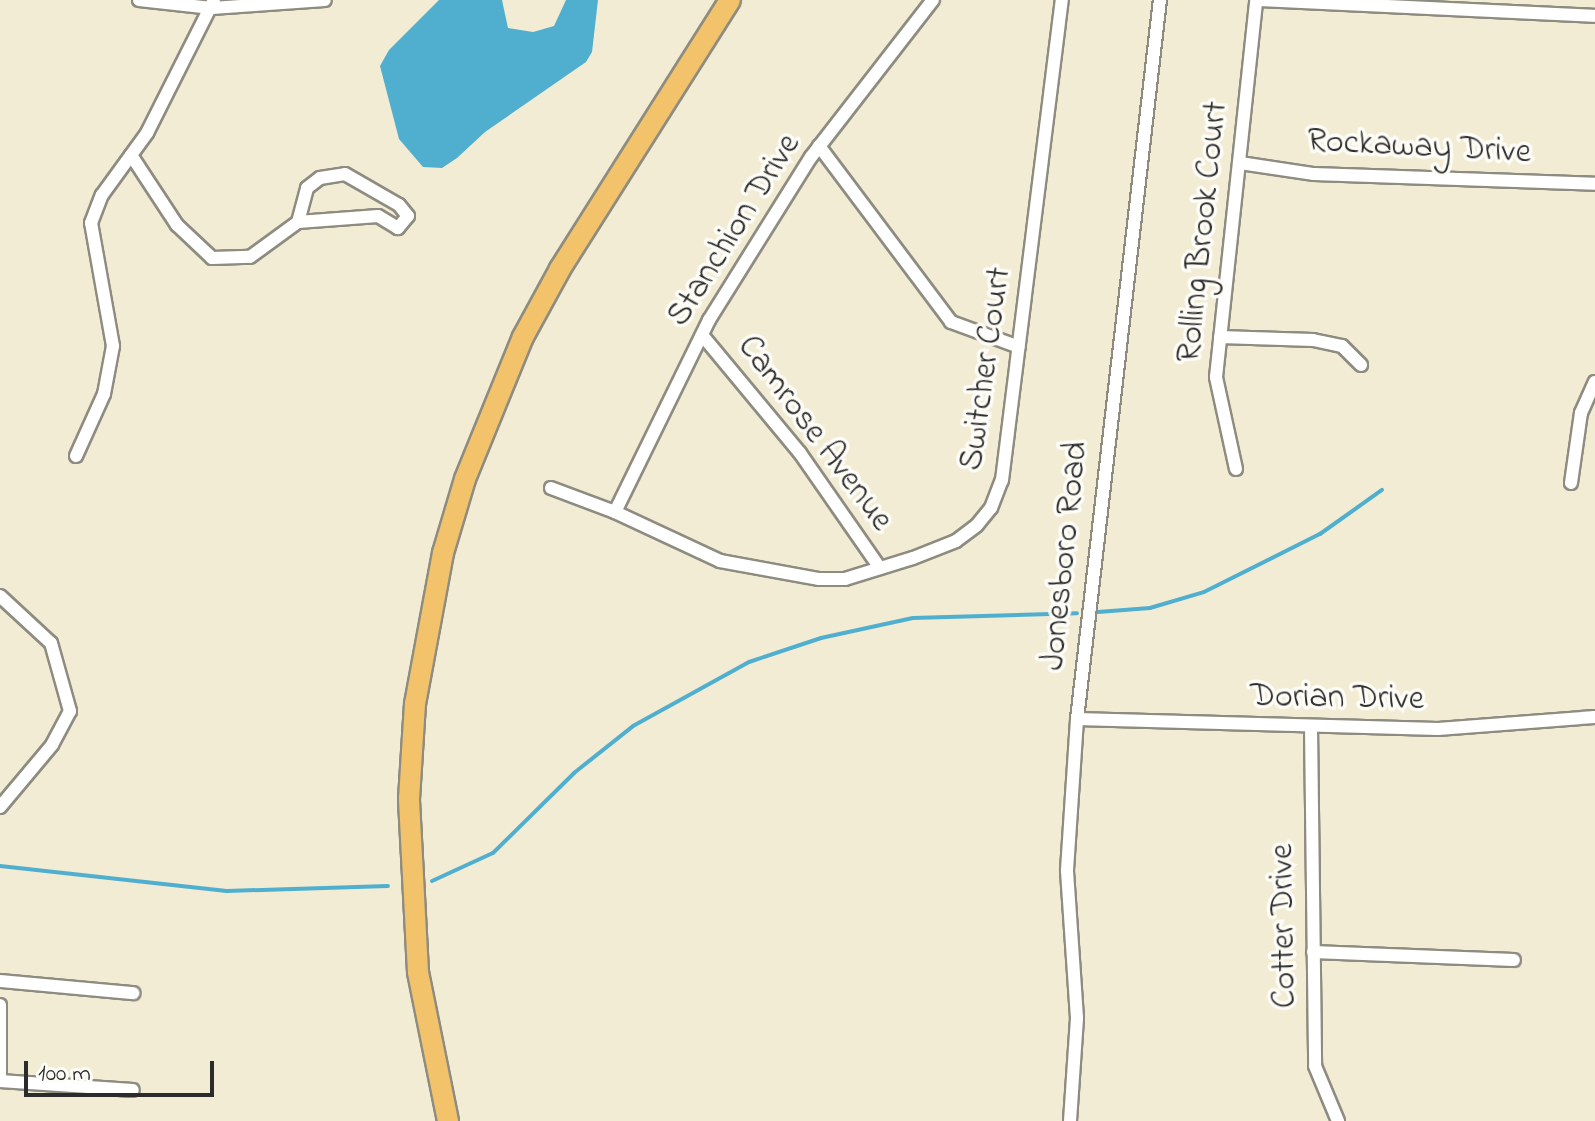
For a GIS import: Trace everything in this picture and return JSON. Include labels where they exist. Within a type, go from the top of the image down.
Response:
[{"type":"main road","points":[[712,0],[713,23]]},
{"type":"main road","points":[[448,1121],[418,972],[409,799],[415,704],[443,553],[465,479],[523,337],[713,23],[730,0]]},
{"type":"street","points":[[139,0],[213,4],[325,0]]},
{"type":"street","name":"Stanchion Drive","points":[[615,512],[702,335],[819,146],[933,0]]},
{"type":"street","name":"Switcher Court","points":[[551,488],[615,512],[660,537],[734,564],[819,579],[845,579],[956,541],[991,508],[1002,480],[1062,0]]},
{"type":"street","name":"Jonesboro Road","points":[[1070,1121],[1077,1018],[1067,870],[1077,719],[1160,0]]},
{"type":"street","points":[[1258,0],[1595,16]]},
{"type":"street","name":"Rolling Brook Court","points":[[1236,469],[1216,377],[1258,0]]},
{"type":"street","points":[[76,456],[104,394],[113,346],[91,223],[102,195],[131,155],[213,4]]},
{"type":"street","points":[[819,146],[951,322],[1019,347]]},
{"type":"street","points":[[131,155],[177,225],[212,258],[250,257],[298,222],[378,216],[398,228],[408,216],[391,199],[345,174],[320,178],[307,188],[298,222]]},
{"type":"street","name":"Rockaway Drive","points":[[1240,163],[1314,174],[1595,184]]},
{"type":"street","name":"Camrose Avenue","points":[[702,335],[800,453],[880,568]]},
{"type":"street","points":[[1220,337],[1313,340],[1342,346],[1361,365]]},
{"type":"street","points":[[1571,483],[1581,413],[1595,382]]},
{"type":"street","points":[[0,596],[51,643],[70,711],[52,745],[0,807]]},
{"type":"street","name":"Dorian Drive","points":[[1077,719],[1438,729],[1595,717]]},
{"type":"street","name":"Cotter Drive","points":[[1311,727],[1315,1066],[1338,1121]]},
{"type":"street","points":[[1313,952],[1514,960]]},
{"type":"street","points":[[0,981],[133,993]]},
{"type":"street","points":[[0,1005],[0,1080],[133,1090]]},
{"type":"water","points":[[439,0],[502,0],[508,28],[533,32],[554,26],[566,0],[598,0],[592,52],[586,62],[485,132],[442,168],[423,167],[399,139],[380,66],[389,50]]},
{"type":"waterway","points":[[1098,612],[1150,608],[1204,592],[1320,534],[1382,490]]},
{"type":"waterway","points":[[432,881],[493,853],[574,773],[633,726],[749,662],[821,638],[913,618],[1077,613]]},
{"type":"waterway","points":[[0,866],[227,891],[388,886]]}]
